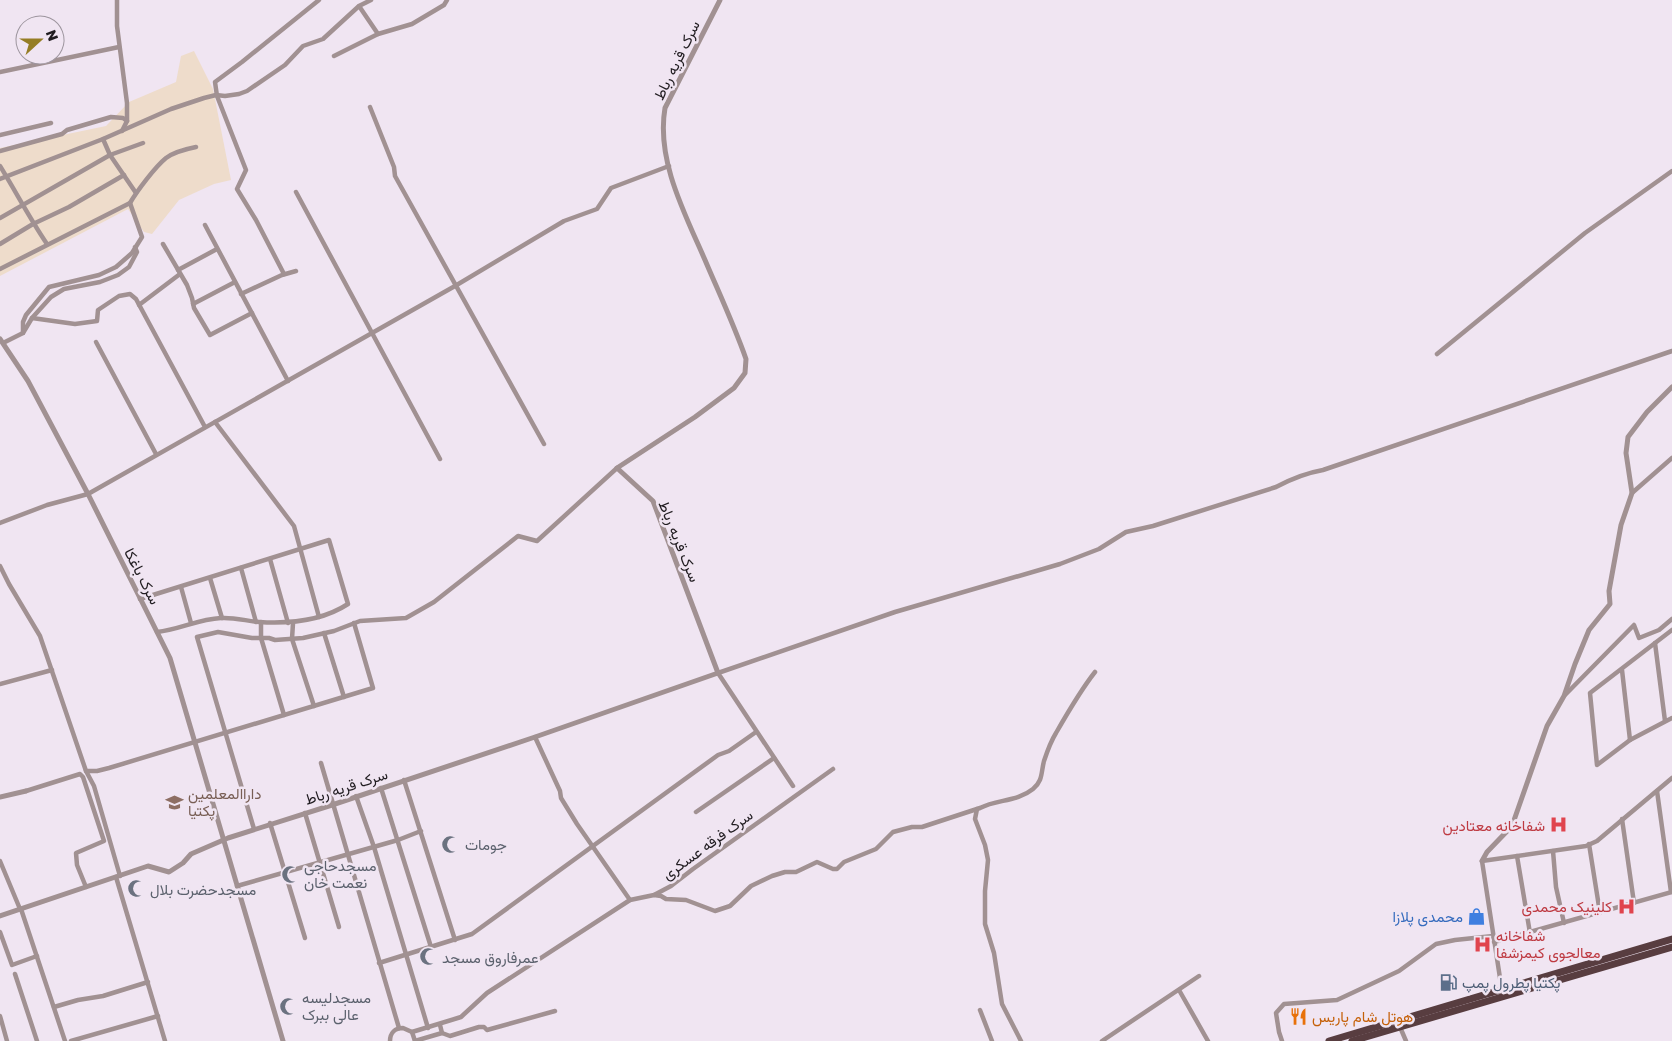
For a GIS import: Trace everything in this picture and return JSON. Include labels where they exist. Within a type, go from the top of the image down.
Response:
[{"type":"highway","points":[[1352,1041],[1672,939]]},
{"type":"highway","points":[[1329,1041],[1672,947]]},
{"type":"street","points":[[117,0],[117,26],[127,104],[127,121],[122,131]]},
{"type":"street","points":[[284,274],[256,220],[237,189],[246,170],[217,96],[215,82],[319,0]]},
{"type":"street","points":[[0,179],[103,140],[171,109],[204,98],[239,94],[247,91],[285,65],[303,46],[323,39],[359,6],[371,0]]},
{"type":"street","points":[[334,56],[378,34],[412,24],[444,5],[447,0]]},
{"type":"street","name":"سرک قریه رباط","points":[[118,876],[148,866],[169,872],[183,863],[190,854],[270,823],[332,805],[718,673],[653,502],[617,468],[695,418],[734,388],[745,373],[746,359],[682,208],[669,166],[662,125],[666,108],[720,0]]},
{"type":"street","points":[[359,6],[378,34]]},
{"type":"street","points":[[0,72],[120,47]]},
{"type":"street","points":[[370,107],[394,167],[395,176],[544,444]]},
{"type":"street","points":[[0,150],[62,134],[67,130],[111,117],[122,118],[127,121]]},
{"type":"street","points":[[0,135],[51,123]]},
{"type":"street","points":[[103,140],[110,155],[136,194]]},
{"type":"street","points":[[0,218],[110,155],[143,143]]},
{"type":"street","points":[[0,269],[130,203],[166,158],[185,149],[196,147]]},
{"type":"street","points":[[0,166],[33,224],[47,244]]},
{"type":"street","points":[[0,514],[2,522],[88,494],[372,334],[564,221],[596,209],[611,188],[669,166]]},
{"type":"street","points":[[1437,354],[1584,233],[1672,171]]},
{"type":"street","points":[[0,244],[124,175]]},
{"type":"street","points":[[296,192],[440,458]]},
{"type":"street","points":[[23,333],[23,322],[26,315],[49,287],[99,274],[116,267],[132,253],[142,237],[130,203]]},
{"type":"street","points":[[205,225],[288,382]]},
{"type":"street","points":[[163,244],[211,336],[252,313]]},
{"type":"street","points":[[2,341],[23,333],[32,318],[51,296],[64,289],[100,282],[118,275],[129,267],[137,252],[135,247]]},
{"type":"street","points":[[139,305],[179,272],[217,248]]},
{"type":"street","points":[[241,294],[284,274],[296,271]]},
{"type":"street","points":[[193,304],[235,282]]},
{"type":"street","points":[[32,318],[75,324],[97,321],[98,310],[119,296],[130,294],[139,305],[205,427]]},
{"type":"street","name":"سرک باغکا","points":[[2,341],[28,381],[88,494],[170,658],[283,1041]]},
{"type":"street","points":[[96,342],[156,454]]},
{"type":"street","points":[[793,786],[718,673],[895,612],[1060,564],[1098,549],[1126,532],[1153,526],[1276,487],[1310,472],[1323,470],[1672,351]]},
{"type":"street","points":[[1502,993],[1482,861],[1487,852],[1512,826],[1547,726],[1564,696],[1589,630],[1610,604],[1609,591],[1621,525],[1632,493],[1626,453],[1628,437],[1647,412],[1672,387]]},
{"type":"street","points":[[214,422],[294,526],[299,550],[320,617]]},
{"type":"street","points":[[1632,493],[1672,458]]},
{"type":"street","points":[[254,829],[197,637],[218,632],[252,638],[292,639],[324,633],[360,621],[406,618],[434,602],[518,536],[537,542],[617,468]]},
{"type":"street","points":[[140,599],[329,540],[348,604],[333,614],[291,623],[222,618],[191,623],[157,632]]},
{"type":"street","points":[[270,559],[291,623],[292,639],[314,706]]},
{"type":"street","points":[[0,566],[40,636],[86,770],[94,786],[165,1041]]},
{"type":"street","points":[[241,568],[284,715]]},
{"type":"street","points":[[210,578],[222,618]]},
{"type":"street","points":[[181,587],[191,623]]},
{"type":"street","points":[[1564,696],[1634,625],[1639,638],[1659,630],[1672,620]]},
{"type":"street","points":[[86,770],[97,771],[373,688],[354,623]]},
{"type":"street","points":[[1672,630],[1590,693],[1597,765],[1630,740],[1672,718]]},
{"type":"street","points":[[324,633],[344,697]]},
{"type":"street","points":[[1655,643],[1665,721]]},
{"type":"street","points":[[0,684],[52,670]]},
{"type":"street","points":[[1622,670],[1630,740]]},
{"type":"street","points":[[654,895],[666,899],[686,900],[715,911],[730,906],[752,886],[772,876],[785,872],[796,872],[818,862],[837,869],[844,862],[876,848],[893,832],[912,827],[922,827],[989,804],[1010,800],[1026,794],[1042,779],[1044,761],[1055,734],[1082,688],[1095,672]]},
{"type":"street","points":[[379,962],[472,934],[718,755],[728,751],[756,732]]},
{"type":"street","points":[[535,737],[560,791],[561,798],[576,824],[630,900]]},
{"type":"street","points":[[696,812],[774,758]]},
{"type":"street","points":[[321,763],[399,1028]]},
{"type":"street","name":"سرک فرقه عسکری","points":[[412,1032],[440,1025],[461,1017],[487,994],[630,900],[654,895],[671,886],[833,770]]},
{"type":"street","points":[[0,798],[80,774],[83,777],[104,841],[76,853],[77,865],[86,887]]},
{"type":"street","points":[[1482,861],[1586,846],[1597,842],[1672,778]]},
{"type":"street","points":[[404,780],[455,940]]},
{"type":"street","points":[[381,788],[431,947]]},
{"type":"street","points":[[1494,942],[1672,892],[1657,791]]},
{"type":"street","points":[[356,796],[374,847],[428,1028]]},
{"type":"street","points":[[976,809],[975,819],[985,845],[988,860],[985,891],[985,924],[994,953],[1002,1004],[1021,1041]]},
{"type":"street","points":[[305,813],[339,927]]},
{"type":"street","points":[[1622,819],[1634,903]]},
{"type":"street","points":[[270,823],[305,938]]},
{"type":"street","points":[[237,886],[398,840],[421,830]]},
{"type":"street","points":[[1589,844],[1600,913]]},
{"type":"street","points":[[1553,851],[1556,887],[1564,923]]},
{"type":"street","points":[[1517,856],[1530,933]]},
{"type":"street","points":[[0,861],[37,956],[65,1041]]},
{"type":"street","points":[[0,916],[118,876]]},
{"type":"street","points":[[0,932],[12,965],[37,956]]},
{"type":"street","points":[[1282,1041],[1276,1013],[1284,1004],[1337,1000],[1399,971],[1436,944],[1493,936]]},
{"type":"street","points":[[15,974],[37,1041]]},
{"type":"street","points":[[1102,1041],[1199,976]]},
{"type":"street","points":[[54,1007],[78,1000],[103,996],[148,982]]},
{"type":"street","points":[[1179,990],[1208,1041]]},
{"type":"street","points":[[980,1010],[992,1041]]},
{"type":"street","points":[[389,1041],[392,1034],[399,1028],[412,1032],[415,1041],[442,1033],[450,1036],[479,1027],[484,1027],[487,1030],[555,1011]]},
{"type":"street","points":[[0,1016],[7,1041]]},
{"type":"street","points":[[71,1041],[158,1016]]},
{"type":"street","points":[[440,1025],[442,1033]]},
{"type":"street","points":[[1400,1027],[1406,1041]]},
{"type":"shaded area","points":[[194,51],[213,89],[231,180],[214,184],[179,200],[152,234],[144,232],[128,209],[0,276],[0,148],[106,126],[129,102],[176,82],[181,56]]},
{"type":"place","name":"داراالمعلمین پکتیا","points":[[174,802]]},
{"type":"place","name":"شفاخانه معتادین","points":[[1559,825]]},
{"type":"place","name":"جومات","points":[[451,844]]},
{"type":"place","name":"مسجدحاجی نعمت خان","points":[[290,874]]},
{"type":"place","name":"مسجدحضرت بلال","points":[[136,889]]},
{"type":"place","name":"کلینیک محمدی","points":[[1626,906]]},
{"type":"place","name":"محمدی پلازا","points":[[1477,916]]},
{"type":"place","name":"شفاخانه معالجوی کیمزشفا","points":[[1482,944]]},
{"type":"place","name":"عمرفاروق مسجد","points":[[428,957]]},
{"type":"place","name":"پکتیا پطرول پمپ","points":[[1448,982]]},
{"type":"place","name":"مسجدلیسه عالی ببرک","points":[[288,1006]]},
{"type":"place","name":"هوتل شام پاریس","points":[[1298,1016]]}]
